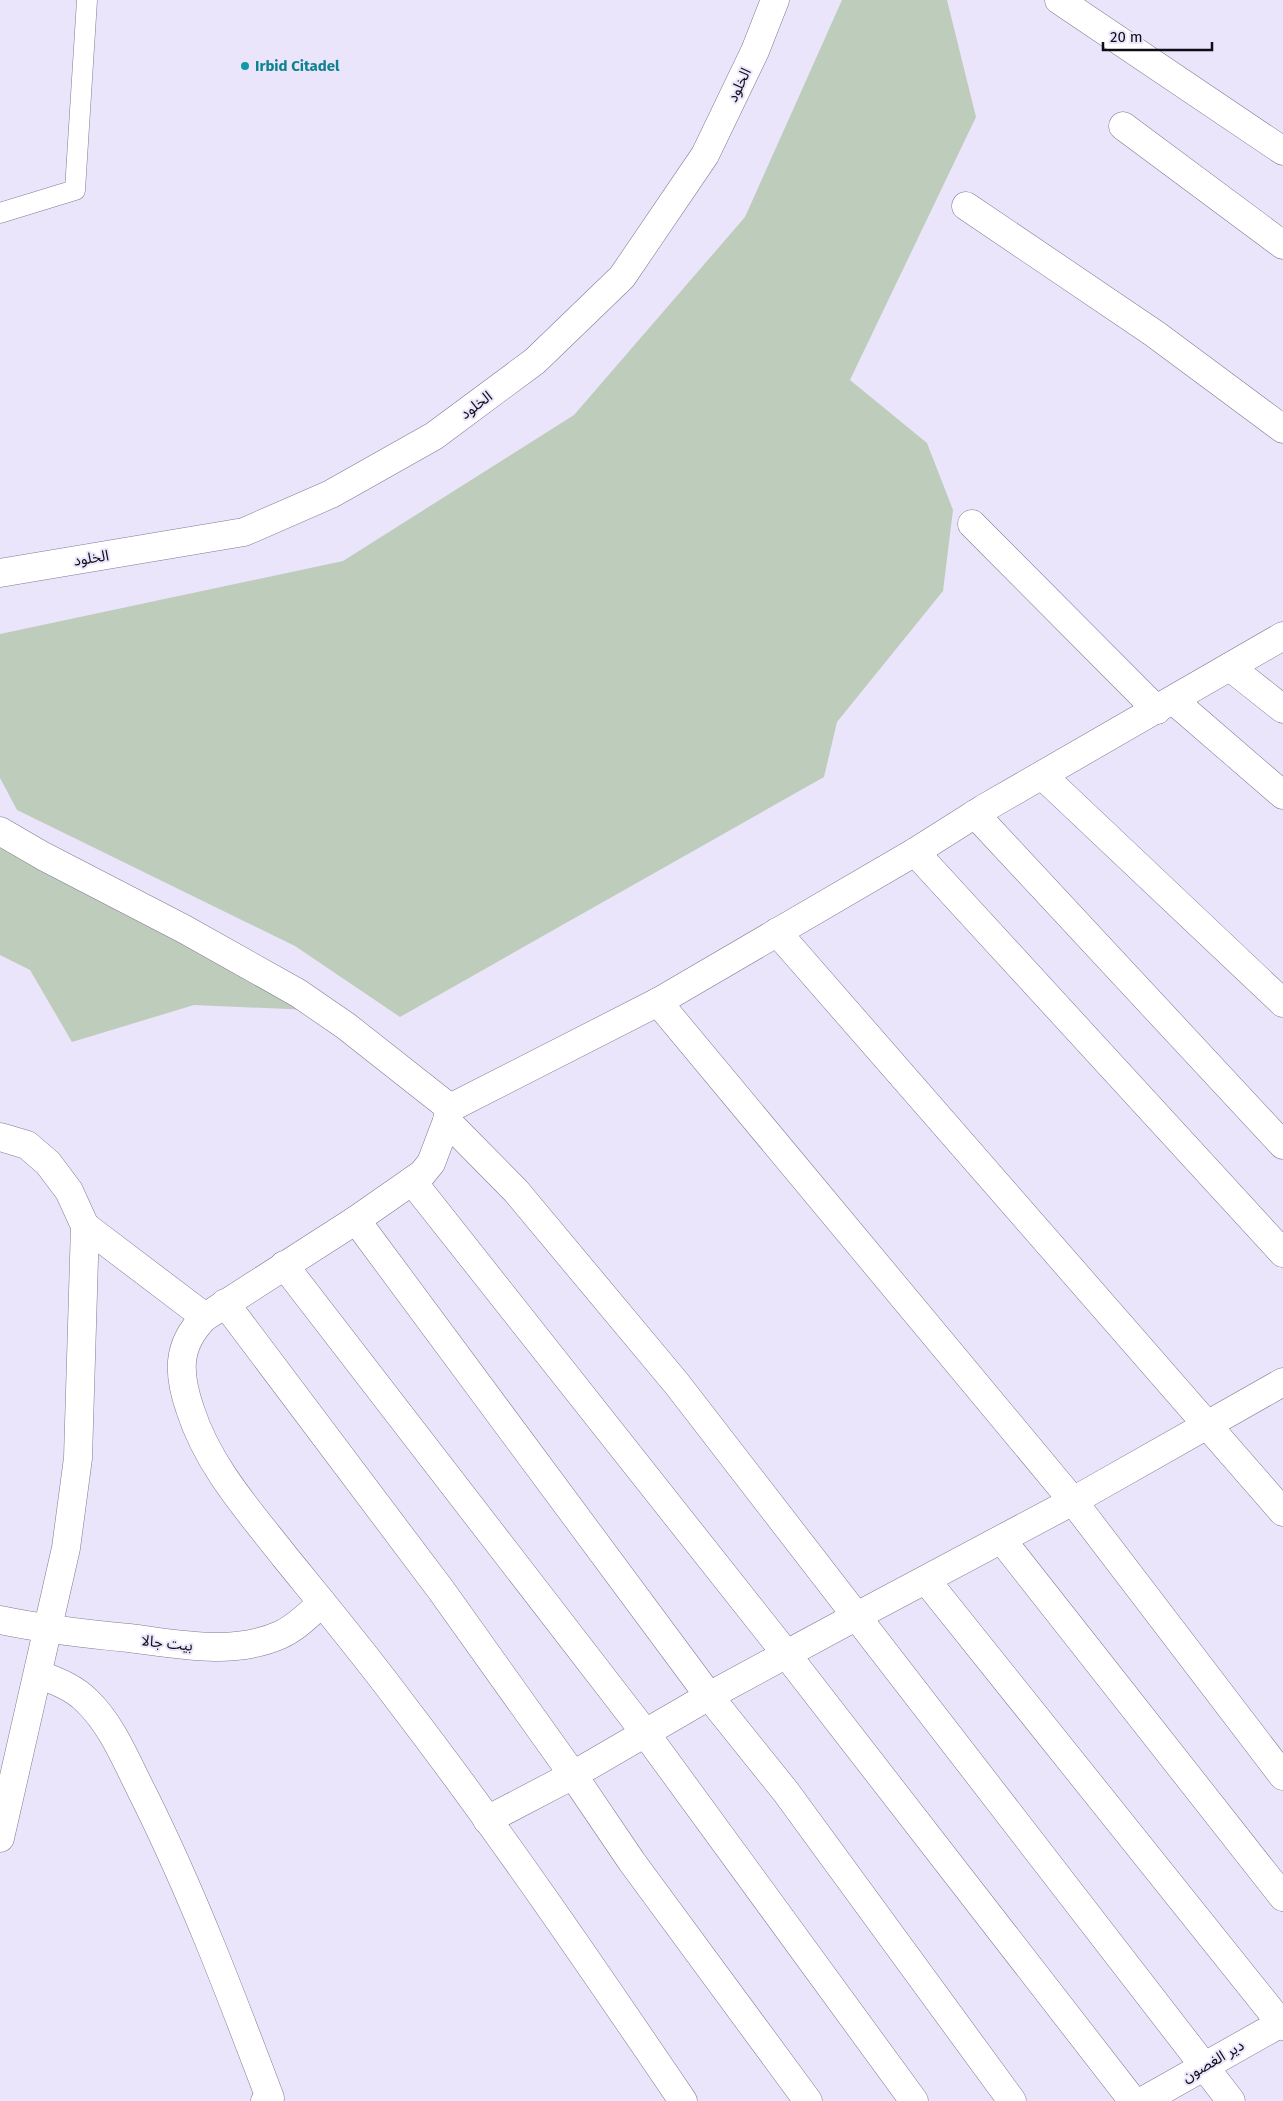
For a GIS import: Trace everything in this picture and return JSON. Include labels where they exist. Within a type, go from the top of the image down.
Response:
[{"type":"street","name":"الخلود","points":[[0,573],[244,532],[331,494],[434,436],[535,361],[622,277],[705,155],[755,51],[775,0]]},
{"type":"street","points":[[1059,0],[1283,151]]},
{"type":"street","points":[[1123,126],[1283,245]]},
{"type":"street","points":[[966,206],[1155,334],[1283,429]]},
{"type":"street","points":[[972,524],[1165,705],[1283,795]]},
{"type":"street","points":[[684,2101],[551,1908],[402,1704],[230,1487],[206,1447],[190,1410],[180,1374],[184,1347],[194,1327],[215,1310],[356,1220],[422,1174],[431,1162],[449,1115],[658,1002],[915,852],[975,814],[1283,636]]},
{"type":"street","points":[[1230,667],[1283,709]]},
{"type":"street","points":[[1043,776],[1283,1003]]},
{"type":"street","points":[[975,814],[1283,1145]]},
{"type":"street","points":[[0,831],[43,856],[184,929],[298,993],[346,1026],[449,1115],[516,1191],[677,1384],[1231,2101]]},
{"type":"street","points":[[915,852],[1283,1253]]},
{"type":"street","points":[[778,932],[1206,1426],[1283,1512]]},
{"type":"street","points":[[658,1002],[1074,1501],[1283,1776]]},
{"type":"street","points":[[0,1137],[27,1145],[48,1163],[69,1191],[85,1226],[78,1458],[66,1548],[46,1629],[38,1674],[0,1838]]},
{"type":"street","points":[[412,1181],[787,1655],[1133,2101]]},
{"type":"street","points":[[356,1220],[709,1696],[786,1792],[1012,2101]]},
{"type":"street","points":[[85,1226],[215,1310],[441,1590],[573,1774],[632,1862],[808,2101]]},
{"type":"street","points":[[284,1265],[646,1734],[914,2101]]},
{"type":"street","points":[[487,1820],[646,1734],[709,1696],[856,1616],[1074,1501],[1283,1382]]},
{"type":"street","points":[[1002,1540],[1283,1897]]},
{"type":"street","points":[[926,1580],[1282,2024]]},
{"type":"street","name":"بيت جالا","points":[[0,1620],[46,1629],[199,1646],[244,1645],[280,1635],[300,1622],[322,1603]]},
{"type":"street","points":[[38,1674],[70,1687],[87,1701],[113,1735],[171,1852],[228,1987],[269,2100]]},
{"type":"street","name":"دير الغصون","points":[[1143,2101],[1282,2024]]},
{"type":"lane","points":[[0,213],[75,190],[87,0]]},
{"type":"green space","points":[[842,0],[947,0],[976,117],[850,380],[927,443],[953,510],[943,591],[837,722],[824,777],[400,1017],[295,946],[17,810],[0,778],[0,634],[343,561],[574,415],[745,217]]},
{"type":"green space","points":[[0,830],[311,1010],[194,1005],[72,1042],[30,970],[0,955]]},
{"type":"place","name":"Irbid Citadel","points":[[245,66]]}]
